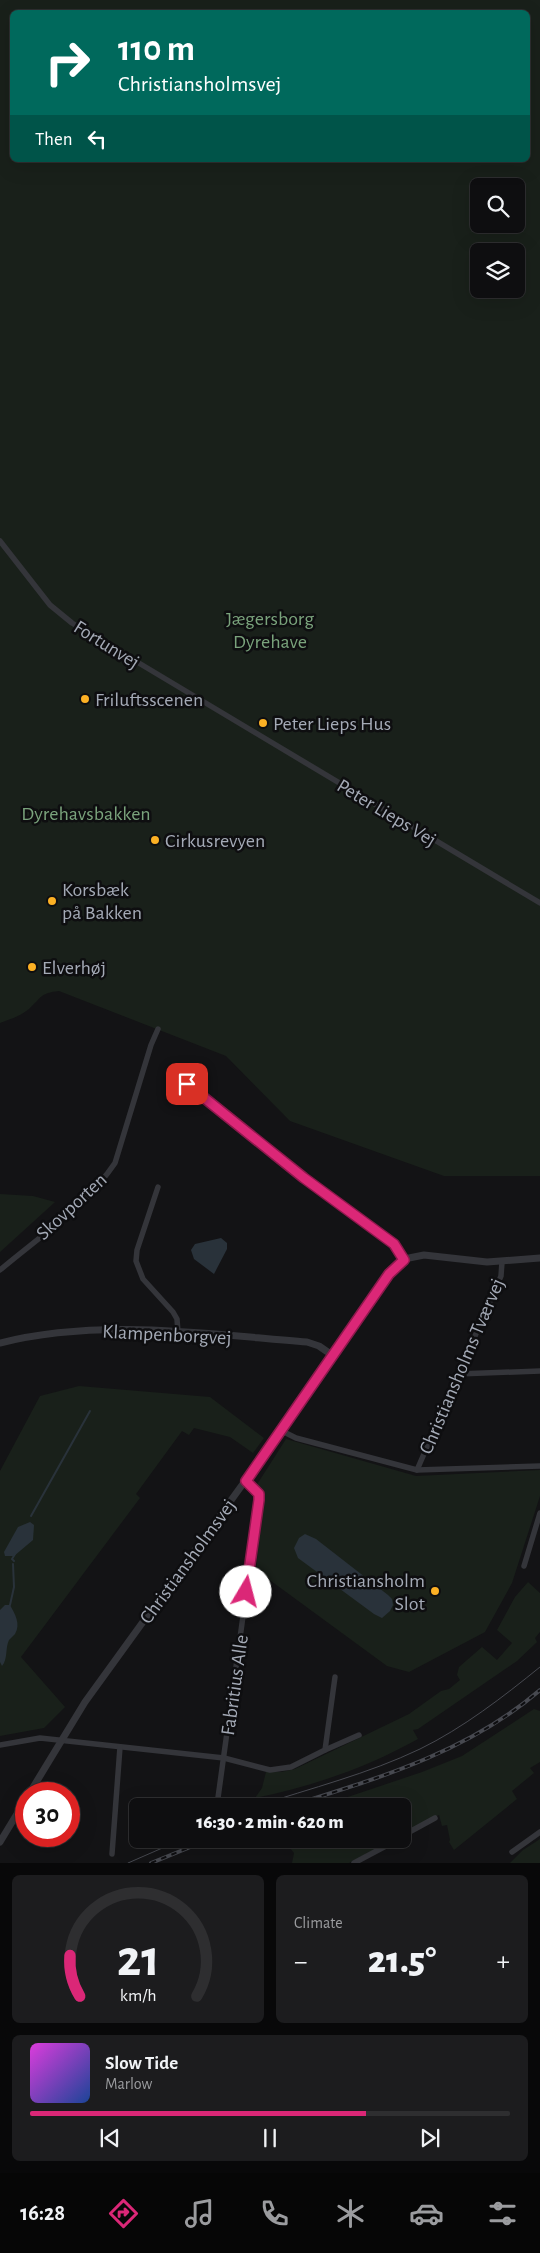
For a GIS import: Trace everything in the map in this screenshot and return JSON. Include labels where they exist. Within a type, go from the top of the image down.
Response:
[{"type":"street","name":"Fortunvej","points":[[0,541],[50,605],[72,623],[235,722]]},
{"type":"street","name":"Peter Lieps Vej","points":[[235,722],[540,903]]},
{"type":"street","name":"Skovporten","points":[[0,1270],[87,1197],[105,1178],[115,1163],[151,1045],[158,1030]]},
{"type":"street","points":[[187,1084],[304,1178],[394,1244],[404,1260],[424,1255],[502,1262],[540,1258]]},
{"type":"street","points":[[158,1187],[137,1250],[136,1260],[143,1279],[173,1312],[177,1319],[178,1332]]},
{"type":"street","name":"Christiansholmsvej","points":[[36,1782],[85,1702],[246,1481],[389,1274],[404,1260]]},
{"type":"street","name":"Christiansholms Tværvej","points":[[418,1470],[500,1276],[502,1262]]},
{"type":"street","name":"Klampenborgvej","points":[[0,1343],[76,1331],[140,1330],[307,1342],[319,1346],[332,1355]]},
{"type":"street","points":[[458,1374],[540,1371]]},
{"type":"street","points":[[280,1430],[296,1438],[418,1470],[540,1466]]},
{"type":"street","name":"Fabritius Alle","points":[[218,1798],[259,1500],[259,1494],[246,1481]]},
{"type":"street","points":[[524,1566],[540,1513]]},
{"type":"street","points":[[325,1750],[335,1677]]},
{"type":"street","points":[[0,1745],[40,1738],[224,1758],[270,1770],[280,1770],[291,1767],[359,1735]]},
{"type":"street","points":[[112,1854],[120,1747]]},
{"type":"street","points":[[0,1842],[15,1817]]},
{"type":"street","points":[[411,1831],[435,1818]]},
{"type":"street","points":[[512,1852],[540,1832]]},
{"type":"street","points":[[354,1863],[382,1848]]},
{"type":"green space","name":"Jægersborg Dyrehave","points":[[0,0],[540,0],[540,1176],[444,1176],[290,1121],[226,1056],[59,991],[45,994],[26,1011],[0,1023]]},
{"type":"green space","points":[[0,1194],[33,1196],[55,1202],[0,1252]]},
{"type":"green space","points":[[79,1386],[210,1397],[264,1438],[253,1453],[230,1437],[194,1428],[189,1435],[182,1431],[136,1494],[140,1498],[21,1657],[65,1707],[44,1728],[0,1736],[0,1471],[40,1396]]},
{"type":"green space","points":[[286,1439],[416,1476],[540,1470],[540,1496],[512,1583],[485,1632],[409,1672],[387,1666],[256,1570],[263,1495],[256,1486]]},
{"type":"green space","points":[[528,1582],[540,1593],[540,1632],[535,1638],[537,1642],[517,1661],[418,1729],[413,1730],[418,1739],[339,1775],[255,1798],[262,1788],[266,1772],[281,1772],[295,1769],[409,1714],[441,1691],[449,1689],[460,1680],[457,1675],[459,1667],[482,1647],[497,1660],[512,1643],[497,1630],[515,1597]]},
{"type":"green space","points":[[534,1709],[540,1711],[540,1762],[530,1768],[534,1773],[512,1791],[517,1799],[454,1850],[449,1842],[447,1825],[442,1826],[439,1815],[411,1830],[411,1798],[345,1798],[422,1772],[462,1756]]},
{"type":"green space","points":[[540,1839],[540,1863],[510,1863],[523,1850]]},
{"type":"green space","points":[[290,1848],[377,1848],[349,1863],[292,1863],[294,1853]]},
{"type":"shaded area","points":[[221,1238],[227,1243],[227,1249],[214,1274],[194,1259],[191,1250],[195,1244]]},
{"type":"shaded area","points":[[30,1522],[34,1525],[33,1540],[14,1556],[5,1556],[4,1552],[18,1527]]},
{"type":"shaded area","points":[[305,1534],[316,1539],[388,1595],[392,1599],[393,1605],[390,1611],[382,1618],[374,1614],[298,1558],[294,1548],[299,1538]]},
{"type":"shaded area","points":[[5,1605],[10,1605],[14,1612],[17,1619],[17,1630],[9,1640],[2,1666],[0,1662],[0,1610]]},
{"type":"waterway","points":[[31,1516],[90,1411]]},
{"type":"waterway","points":[[14,1561],[12,1559],[15,1554]]},
{"type":"waterway","points":[[10,1605],[14,1587],[13,1564]]},
{"type":"tram line","points":[[282,1798],[360,1773],[400,1758],[436,1741],[497,1701],[540,1667]]},
{"type":"tram line","points":[[128,1863],[162,1848]]},
{"type":"railway","points":[[315,1798],[389,1773],[453,1747],[512,1712],[540,1690]]},
{"type":"railway","points":[[151,1863],[188,1848]]},
{"type":"place","name":"Friluftsscenen","points":[[85,699]]},
{"type":"place","name":"Peter Lieps Hus","points":[[263,723]]},
{"type":"place","name":"Cirkusrevyen","points":[[155,840]]},
{"type":"place","name":"Korsbæk på Bakken","points":[[52,901]]},
{"type":"place","name":"Elverhøj","points":[[32,967]]},
{"type":"place","name":"Christiansholm Slot","points":[[435,1591]]},
{"type":"route","points":[[187,1084],[304,1178],[394,1244],[404,1260],[389,1274],[246,1481],[259,1494],[259,1500],[246,1592]]},
{"type":"park label","name":"Dyrehavsbakken","points":[[86,813]]}]
